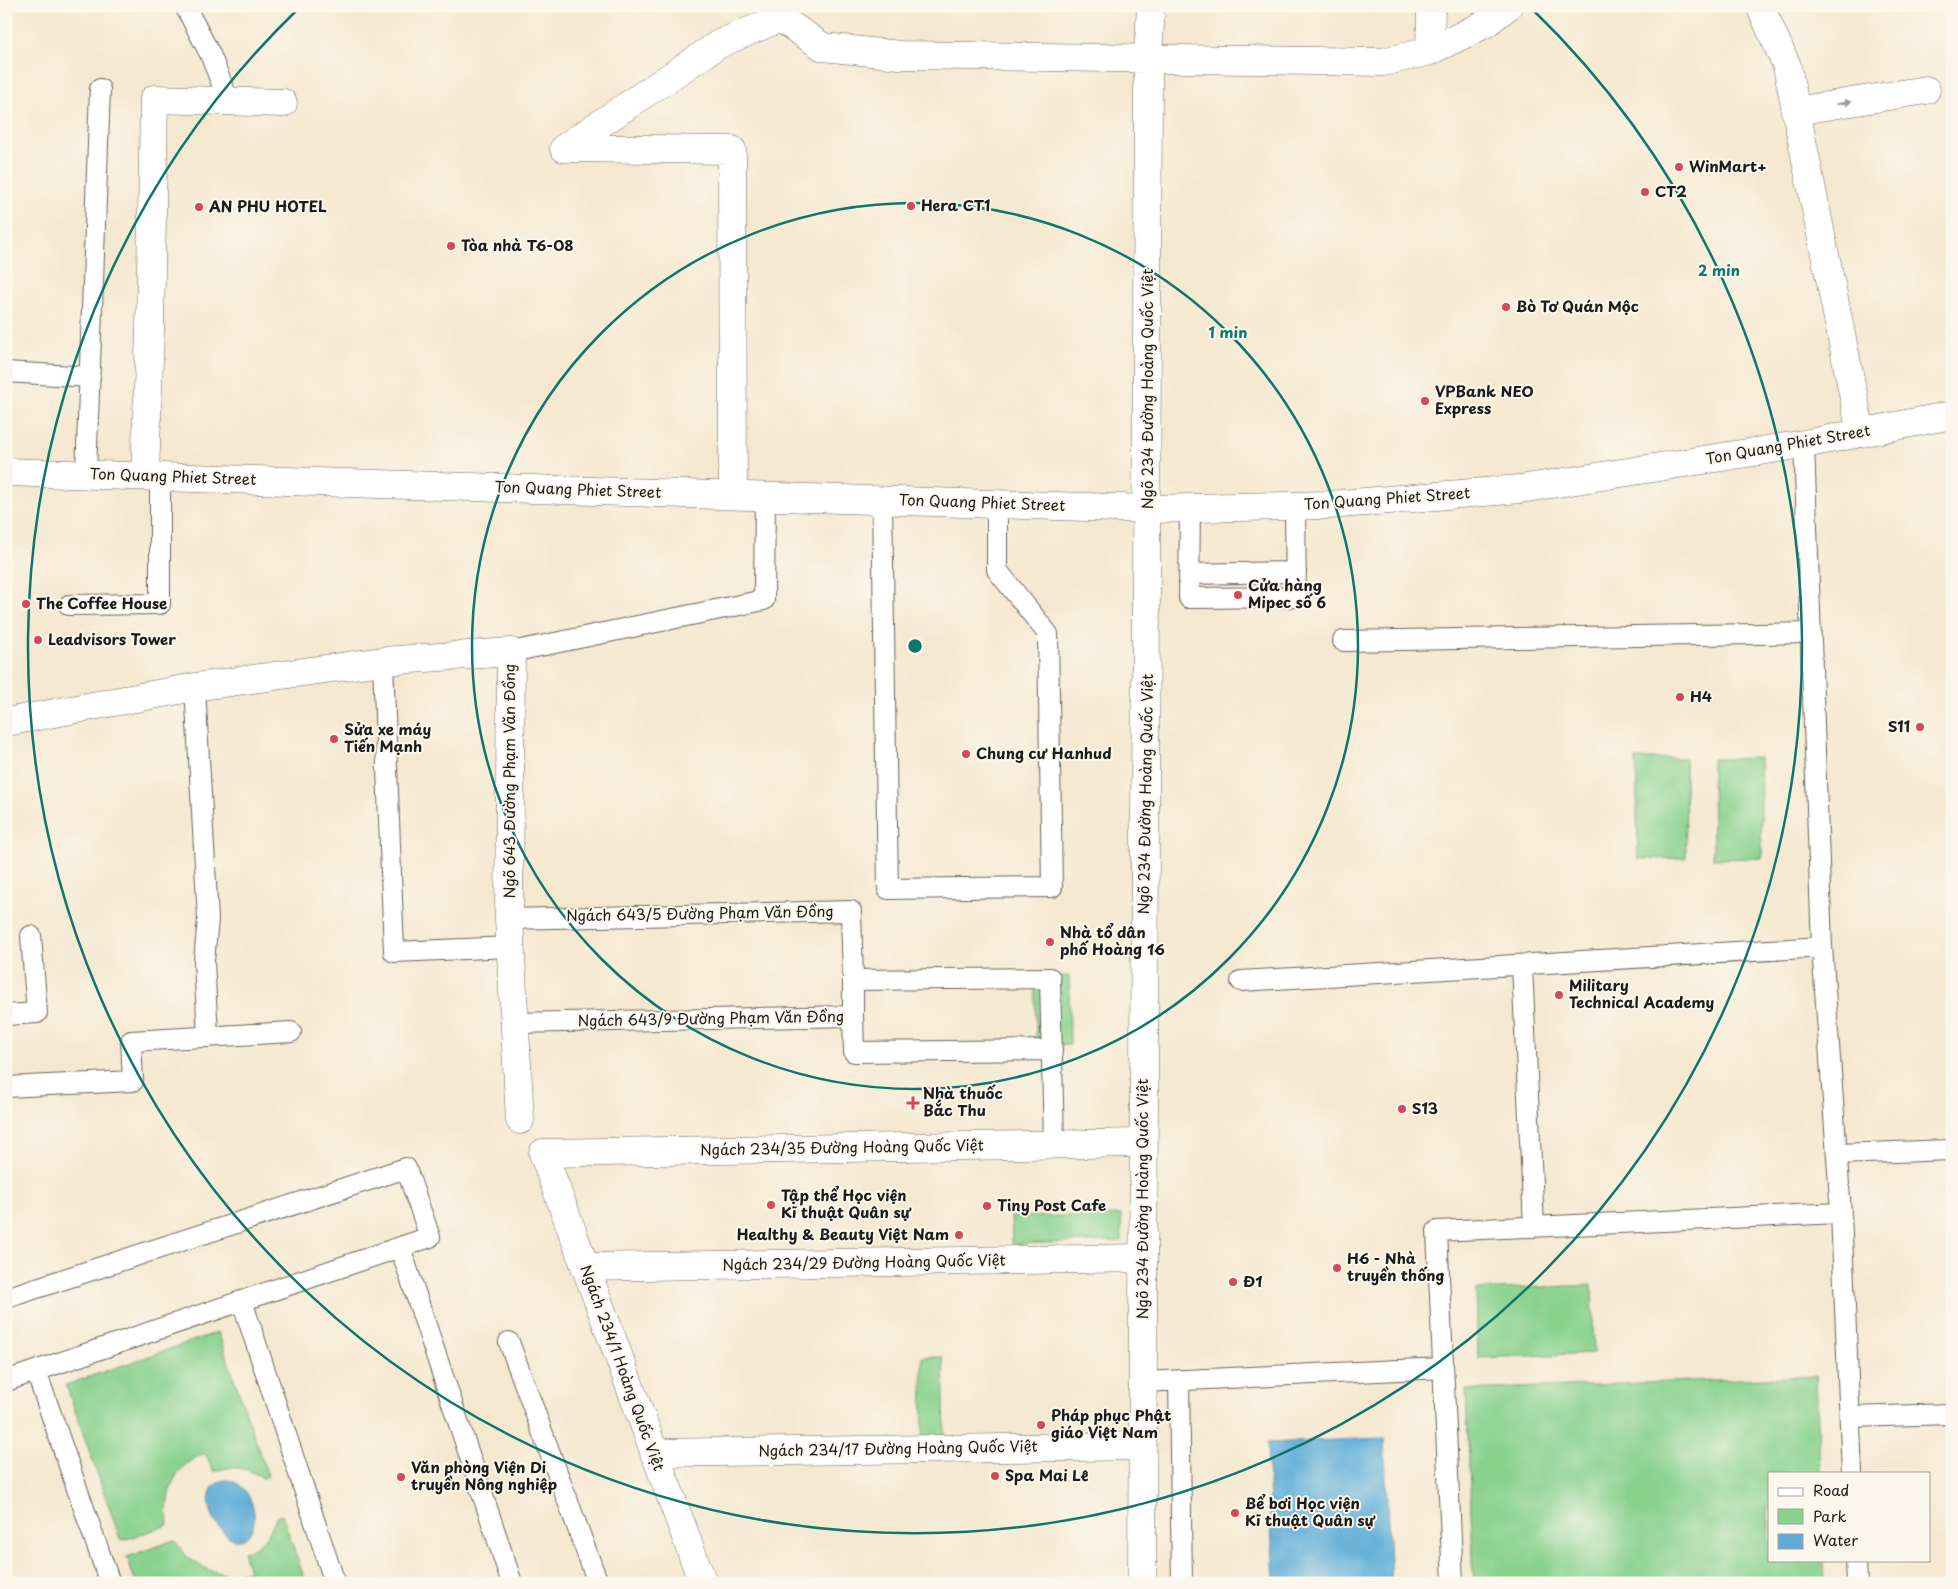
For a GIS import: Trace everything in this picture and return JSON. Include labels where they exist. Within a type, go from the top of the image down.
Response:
[{"type":"street","name":"Ngõ 234 Đường Hoàng Quốc Việt","points":[[1142,1583],[1142,1143],[1148,509],[1148,58],[1152,6]]},
{"type":"street","points":[[1430,51],[1431,6]]},
{"type":"street","points":[[733,494],[732,150],[564,148],[719,44],[780,12],[823,47],[900,54],[1383,62],[1430,51],[1485,24],[1508,6]]},
{"type":"street","points":[[1760,6],[1786,66],[1861,433]]},
{"type":"street","points":[[1795,111],[1926,90]]},
{"type":"street","points":[[153,476],[150,330],[154,99],[283,103]]},
{"type":"street","name":"Ton Quang Phiet Street","points":[[6,472],[765,495],[1148,509],[1329,506],[1520,489],[1804,444],[1952,415]]},
{"type":"street","name":"Ngõ 643 Đường Phạm Văn Đồng","points":[[6,722],[195,687],[383,661],[511,652],[509,919],[520,1120]]},
{"type":"street","name":"Ngách 234/35 Đường Hoàng Quốc Việt","points":[[543,1152],[1142,1143]]},
{"type":"street","name":"Ngách 234/1 Hoàng Quốc Việt","points":[[543,1152],[703,1583]]},
{"type":"street","name":"Ngách 234/29 Đường Hoàng Quốc Việt","points":[[585,1267],[1142,1258]]},
{"type":"street","name":"Ngách 234/17 Đường Hoàng Quốc Việt","points":[[654,1452],[1142,1446]]},
{"type":"lane","points":[[186,6],[210,54],[229,102]]},
{"type":"lane","points":[[86,474],[100,89]]},
{"type":"lane","points":[[6,372],[90,377]]},
{"type":"lane","points":[[1804,444],[1822,947],[1841,1213],[1852,1472]]},
{"type":"lane","points":[[69,605],[160,604],[153,476]]},
{"type":"lane","points":[[511,652],[764,600],[765,495]]},
{"type":"lane","points":[[882,499],[888,889],[1052,886],[1048,634],[997,570],[997,504]]},
{"type":"lane","points":[[1190,508],[1189,598],[1296,598],[1295,506]]},
{"type":"lane","points":[[1343,642],[1810,633]]},
{"type":"lane","points":[[383,661],[394,952],[511,947]]},
{"type":"lane","points":[[195,687],[208,919],[204,962],[208,1037]]},
{"type":"lane","name":"Ngách 643/5 Đường Phạm Văn Đồng","points":[[509,919],[851,911],[852,980]]},
{"type":"lane","points":[[6,1015],[37,1013],[31,936]]},
{"type":"lane","points":[[1241,981],[1822,947]]},
{"type":"lane","points":[[1522,965],[1534,1227]]},
{"type":"lane","points":[[852,980],[1050,978],[1054,1144]]},
{"type":"lane","name":"Ngách 643/9 Đường Phạm Văn Đồng","points":[[514,1023],[853,1016],[852,980]]},
{"type":"lane","points":[[853,1016],[854,1052],[1052,1050]]},
{"type":"lane","points":[[6,1087],[133,1081],[131,1041],[291,1032]]},
{"type":"lane","points":[[1837,1154],[1952,1150]]},
{"type":"lane","points":[[6,1298],[406,1168],[430,1237],[6,1381]]},
{"type":"lane","points":[[1453,1583],[1437,1231],[1841,1213]]},
{"type":"lane","points":[[400,1247],[512,1583]]},
{"type":"lane","points":[[242,1301],[335,1583]]},
{"type":"lane","points":[[509,1342],[598,1583]]},
{"type":"lane","points":[[1142,1382],[1443,1368]]},
{"type":"lane","points":[[36,1371],[110,1583]]},
{"type":"lane","points":[[1179,1380],[1182,1583]]},
{"type":"lane","points":[[1850,1417],[1952,1414]]},
{"type":"lane","points":[[1856,1562],[1857,1583]]},
{"type":"green space","points":[[1685,758],[1686,858],[1638,859],[1636,759]]},
{"type":"green space","points":[[1760,758],[1762,858],[1713,859],[1712,759]]},
{"type":"green space","points":[[1069,976],[1070,1045],[1036,1045],[1035,977]]},
{"type":"green space","points":[[1121,1215],[1122,1241],[1012,1244],[1011,1217]]},
{"type":"green space","points":[[1592,1285],[1594,1353],[1478,1358],[1476,1290]]},
{"type":"green space","points":[[218,1332],[268,1476],[263,1478],[239,1468],[227,1468],[214,1472],[205,1453],[185,1465],[173,1481],[168,1501],[168,1525],[121,1541],[66,1385]]},
{"type":"green space","points":[[922,1357],[943,1357],[945,1437],[923,1437]]},
{"type":"green space","points":[[1816,1376],[1820,1472],[1768,1472],[1768,1562],[1823,1562],[1824,1583],[1474,1583],[1466,1390]]},
{"type":"green space","points":[[282,1515],[306,1583],[136,1583],[127,1557],[174,1540],[189,1559],[208,1570],[229,1575],[249,1571],[243,1551],[260,1543],[268,1534],[276,1517]]},
{"type":"water","points":[[1384,1438],[1391,1583],[1274,1583],[1267,1443]]},
{"type":"water","points":[[225,1480],[233,1481],[240,1485],[246,1491],[253,1507],[254,1524],[251,1531],[243,1539],[233,1539],[224,1533],[216,1522],[211,1509],[210,1497],[214,1486]]},
{"type":"place","name":"WinMart+","points":[[1679,167]]},
{"type":"place","name":"CT2","points":[[1645,192]]},
{"type":"place","name":"Hera CT1","points":[[911,206]]},
{"type":"place","name":"AN PHU HOTEL","points":[[199,207]]},
{"type":"place","name":"Tòa nhà T6-08","points":[[451,246]]},
{"type":"place","name":"Bò Tơ Quán Mộc","points":[[1506,307]]},
{"type":"place","name":"VPBank NEO Express","points":[[1425,401]]},
{"type":"place","name":"Cửa hàng Mipec số 6","points":[[1238,595]]},
{"type":"place","name":"The Coffee House","points":[[26,604]]},
{"type":"place","name":"Leadvisors Tower","points":[[38,640]]},
{"type":"place","name":"H4","points":[[1680,697]]},
{"type":"place","name":"S11","points":[[1920,727]]},
{"type":"place","name":"Sửa xe máy Tiến Mạnh","points":[[334,739]]},
{"type":"place","name":"Chung cư Hanhud","points":[[966,754]]},
{"type":"place","name":"Nhà tổ dân phố Hoàng 16","points":[[1050,942]]},
{"type":"place","name":"Military Technical Academy","points":[[1559,995]]},
{"type":"place","name":"Nhà thuốc Bắc Thu","points":[[913,1103]]},
{"type":"place","name":"S13","points":[[1402,1109]]},
{"type":"place","name":"Tập thể Học viện Kĩ thuật Quân sự","points":[[771,1205]]},
{"type":"place","name":"Tiny Post Cafe","points":[[987,1206]]},
{"type":"place","name":"Healthy & Beauty Việt Nam","points":[[959,1235]]},
{"type":"place","name":"H6 - Nhà truyền thống","points":[[1337,1268]]},
{"type":"place","name":"Đ1","points":[[1233,1282]]},
{"type":"place","name":"Pháp phục Phật giáo Việt Nam","points":[[1041,1425]]},
{"type":"place","name":"Spa Mai Lê","points":[[995,1476]]},
{"type":"place","name":"Văn phòng Viện Di truyền Nông nghiệp","points":[[401,1477]]},
{"type":"place","name":"Bể bơi Học viện Kĩ thuật Quân sự","points":[[1235,1513]]}]
